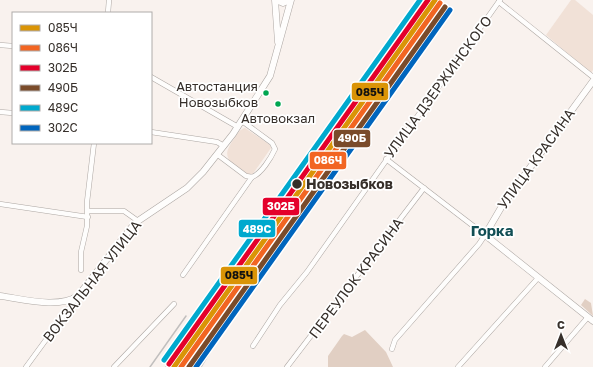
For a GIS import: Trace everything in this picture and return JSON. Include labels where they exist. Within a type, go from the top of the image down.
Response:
[{"type":"main road","points":[[276,56],[278,36],[275,0],[283,3],[290,0]]},
{"type":"main road","name":"ВОКЗАЛЬНАЯ УЛИЦА","points":[[78,296],[138,220],[187,188],[218,155],[238,127],[270,76],[290,0]]},
{"type":"main road","name":"УЛИЦА КРАСИНА","points":[[485,235],[502,206],[593,81]]},
{"type":"main road","points":[[485,235],[590,319]]},
{"type":"main road","points":[[0,296],[58,303],[68,302],[78,296]]},
{"type":"street","points":[[108,12],[109,0]]},
{"type":"street","points":[[499,1],[593,77]]},
{"type":"street","name":"УЛИЦА ДЗЕРЖИНСКОГО","points":[[253,346],[280,305],[307,272],[499,1]]},
{"type":"street","points":[[0,45],[12,46]]},
{"type":"street","points":[[152,78],[238,127]]},
{"type":"street","points":[[0,112],[12,113]]},
{"type":"street","points":[[183,275],[252,177],[260,172],[274,149],[272,143],[242,120]]},
{"type":"street","points":[[152,132],[217,142],[224,146]]},
{"type":"street","points":[[81,270],[81,252],[88,214],[87,202],[94,144]]},
{"type":"street","points":[[218,155],[246,176],[252,177]]},
{"type":"street","points":[[386,159],[485,235]]},
{"type":"street","name":"ПЕРЕУЛОК КРАСИНА","points":[[287,367],[424,188]]},
{"type":"street","points":[[0,204],[88,214],[124,211],[138,220]]},
{"type":"street","name":"УЛИЦА КРАСИНА","points":[[392,349],[395,340],[479,244],[485,235]]},
{"type":"street","points":[[458,367],[538,278]]},
{"type":"street","name":"ВОКЗАЛЬНАЯ УЛИЦА","points":[[26,367],[78,296]]},
{"type":"street","points":[[58,303],[65,306],[65,314]]},
{"type":"street","points":[[114,367],[174,304]]},
{"type":"street","points":[[545,367],[590,319]]},
{"type":"shaded area","points":[[571,0],[575,0],[593,15],[593,70],[591,73],[546,35]]},
{"type":"shaded area","points":[[245,128],[270,145],[271,148],[252,175],[248,175],[237,167],[229,160],[227,156],[227,151],[239,132]]},
{"type":"shaded area","points":[[585,299],[591,303],[593,316],[581,305]]},
{"type":"shaded area","points":[[365,330],[386,352],[393,367],[328,367],[328,356],[344,334],[352,337]]},
{"type":"railway","points":[[331,123],[418,0]]},
{"type":"railway","points":[[166,367],[427,0]]},
{"type":"railway","points":[[150,367],[186,316]]},
{"type":"railway","points":[[201,367],[224,329]]},
{"type":"transit line","name":"489С","points":[[164,360],[420,0]]},
{"type":"transit line","name":"302Б","points":[[169,364],[428,0]]},
{"type":"transit line","name":"085Ч","points":[[174,367],[435,0]]},
{"type":"transit line","name":"086Ч","points":[[181,367],[440,3]]},
{"type":"transit line","name":"490Б","points":[[189,367],[445,7]]},
{"type":"transit line","name":"302С","points":[[196,367],[450,10]]},
{"type":"place","name":"Автостанция Новозыбков","points":[[266,93]]},
{"type":"place","name":"Автовокзал","points":[[278,104]]},
{"type":"place","name":"Новозыбков","points":[[297,184]]},
{"type":"district","name":"Горка","points":[[492,231]]}]
